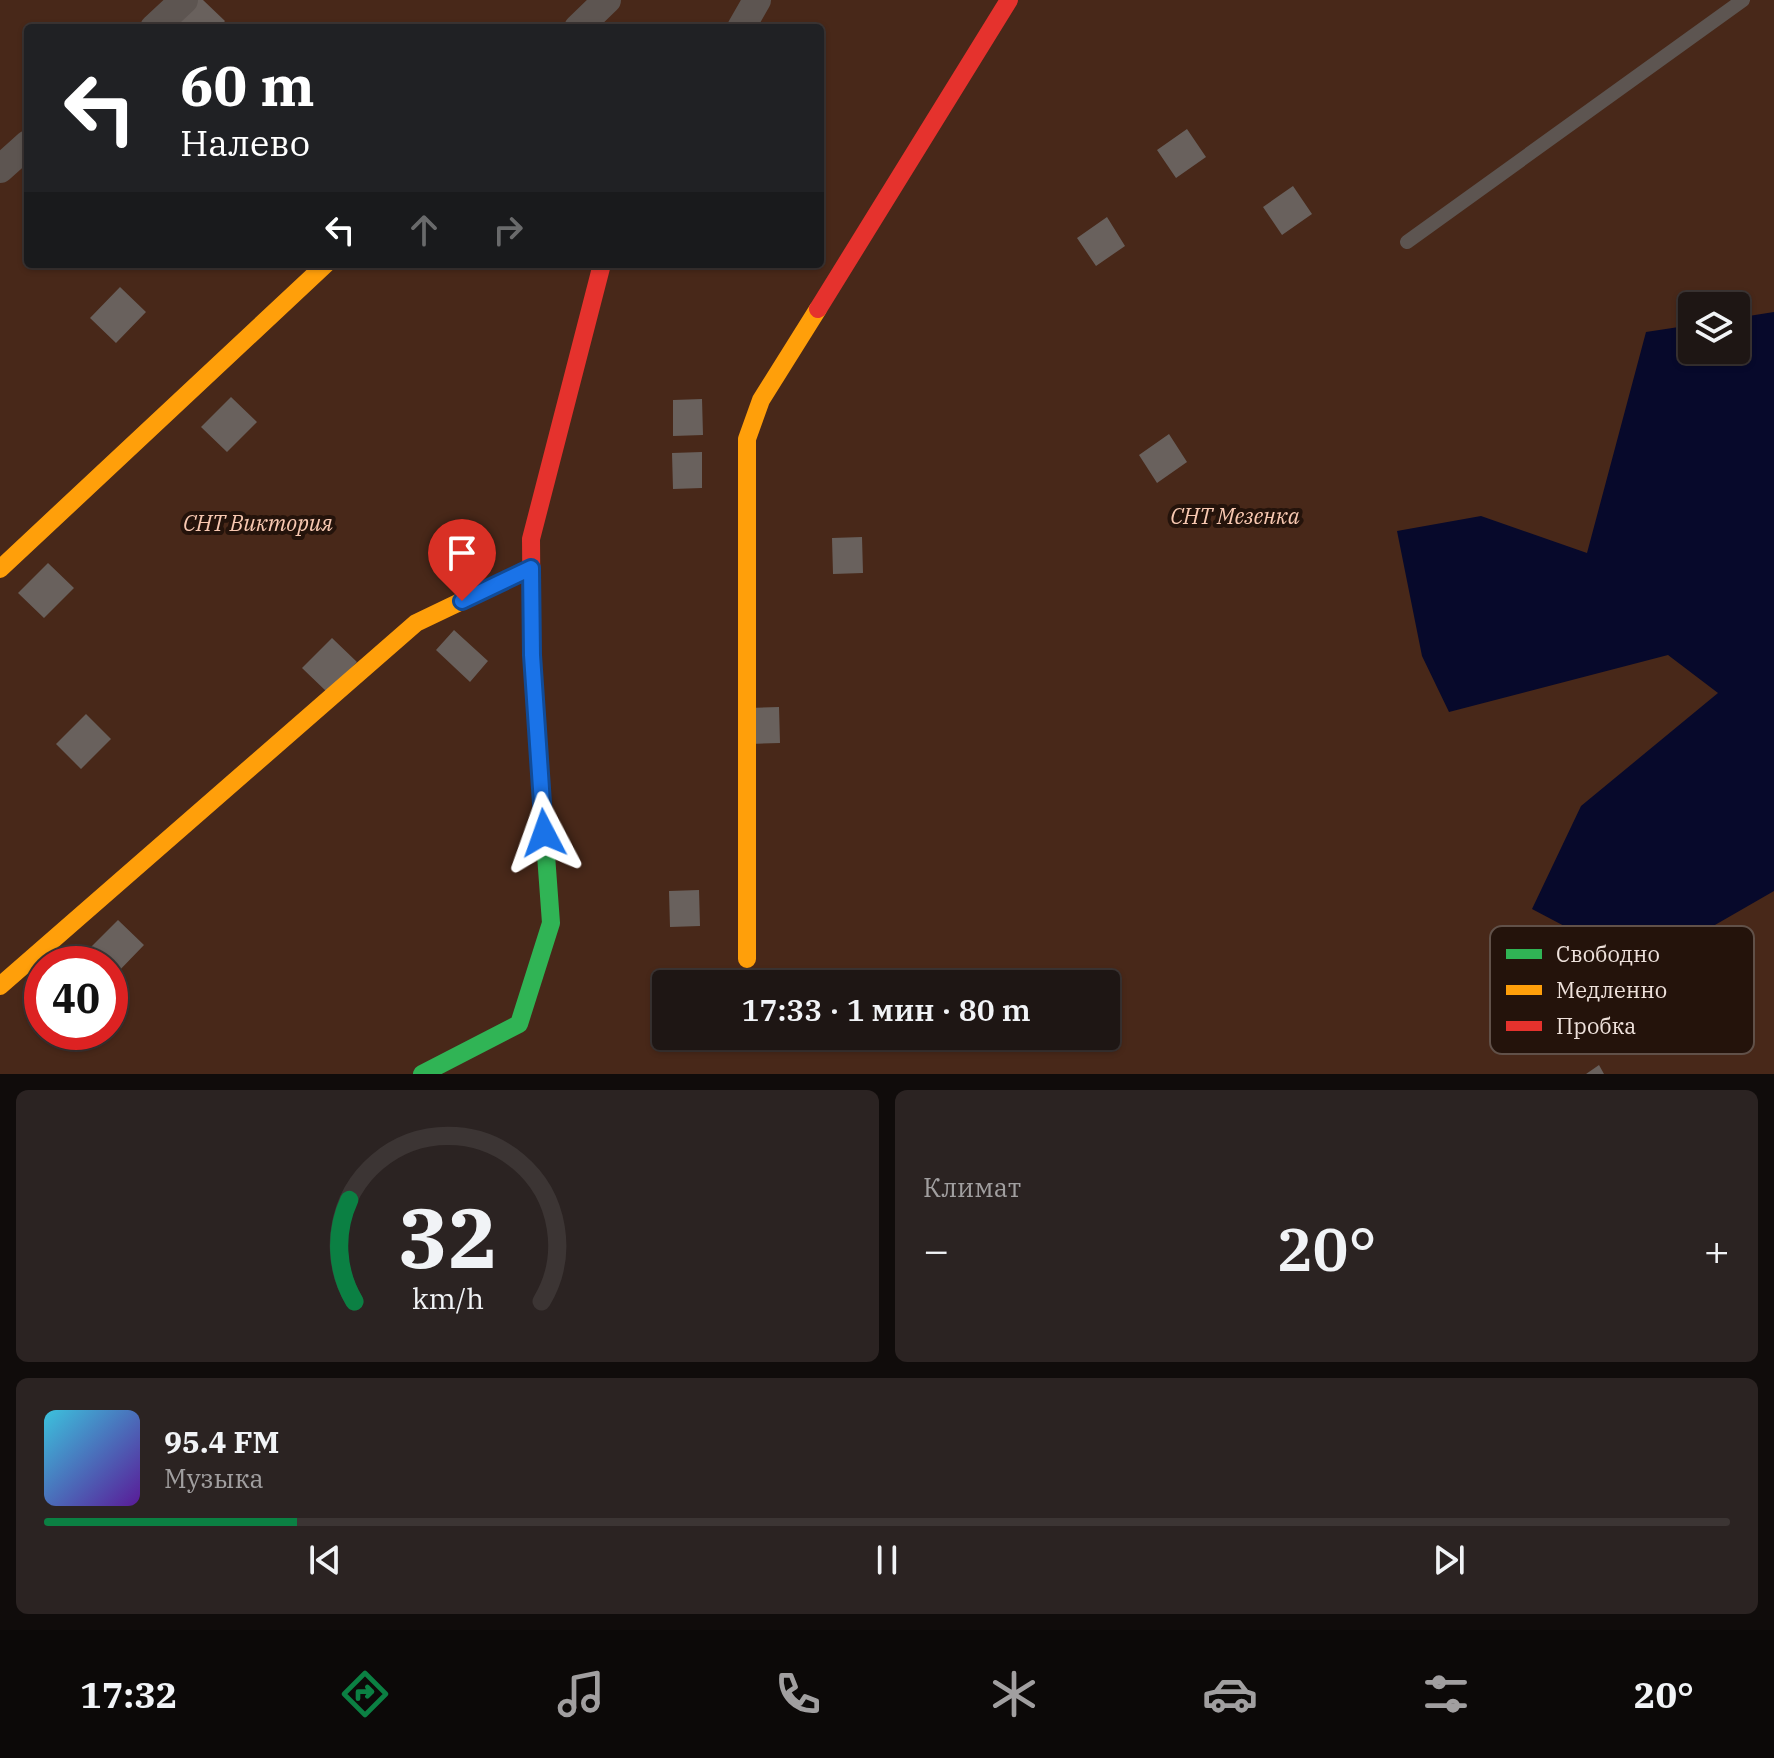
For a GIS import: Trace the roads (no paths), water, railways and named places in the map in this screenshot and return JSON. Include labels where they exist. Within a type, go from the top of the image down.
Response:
[{"type":"street","points":[[158,24],[184,0]]},
{"type":"street","points":[[582,24],[607,0]]},
{"type":"street","points":[[743,24],[757,0]]},
{"type":"street","points":[[747,959],[747,439],[761,400],[1009,0]]},
{"type":"street","points":[[0,169],[24,148]]},
{"type":"street","points":[[0,569],[322,268]]},
{"type":"street","points":[[422,1074],[519,1024],[551,923],[532,655],[531,539],[601,268]]},
{"type":"street","points":[[0,986],[416,623],[531,568]]},
{"type":"lane","points":[[1407,242],[1743,0]]},
{"type":"water","points":[[1774,312],[1774,891],[1713,926],[1564,926],[1532,909],[1581,806],[1718,693],[1668,655],[1449,712],[1422,656],[1397,531],[1481,516],[1587,553],[1646,332],[1678,327],[1678,364],[1750,364],[1750,316]]},
{"type":"park label","name":"СНТ Мезенка","points":[[1235,515]]},
{"type":"park label","name":"СНТ Виктория","points":[[258,522]]}]
